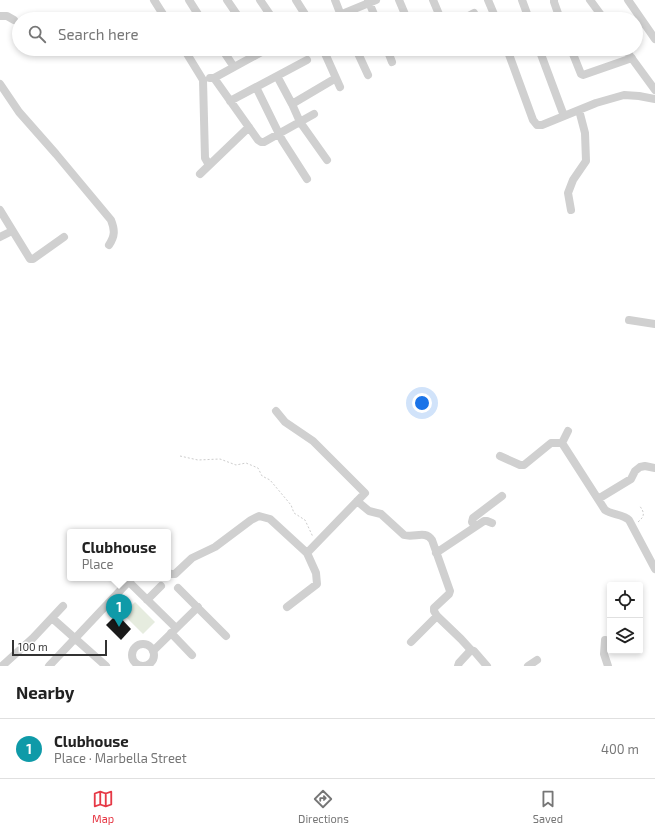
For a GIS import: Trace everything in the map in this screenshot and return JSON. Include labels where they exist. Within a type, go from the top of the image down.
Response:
[{"type":"street","points":[[154,0],[162,12]]},
{"type":"street","points":[[189,0],[197,12]]},
{"type":"street","points":[[227,0],[235,12]]},
{"type":"street","points":[[260,0],[268,12]]},
{"type":"street","points":[[296,0],[304,12]]},
{"type":"street","points":[[335,0],[340,12]]},
{"type":"street","points":[[399,0],[404,12]]},
{"type":"street","points":[[433,0],[438,12]]},
{"type":"street","points":[[488,0],[493,12]]},
{"type":"street","points":[[522,0],[526,12]]},
{"type":"street","points":[[554,0],[558,12]]},
{"type":"street","points":[[590,0],[599,12]]},
{"type":"street","points":[[628,0],[636,12]]},
{"type":"street","points":[[351,12],[371,1],[374,12]]},
{"type":"street","points":[[0,16],[7,16],[12,19]]},
{"type":"street","points":[[643,22],[655,39]]},
{"type":"street","points":[[188,56],[203,80],[205,158],[209,165]]},
{"type":"street","points":[[227,56],[234,67]]},
{"type":"street","points":[[203,80],[214,78],[253,56]]},
{"type":"street","points":[[326,56],[340,87]]},
{"type":"street","points":[[359,56],[368,75]]},
{"type":"street","points":[[390,56],[392,62]]},
{"type":"street","points":[[510,56],[533,120],[537,125],[542,125],[596,103],[624,95],[655,99]]},
{"type":"street","points":[[542,56],[564,116]]},
{"type":"street","points":[[575,56],[581,74],[583,75],[632,58],[655,90]]},
{"type":"street","points":[[230,101],[306,60]]},
{"type":"street","points":[[277,76],[300,122],[327,160]]},
{"type":"street","points":[[214,78],[258,140],[261,142],[264,142],[314,114]]},
{"type":"street","points":[[292,104],[336,78]]},
{"type":"street","points":[[0,84],[19,112],[65,164],[111,220],[115,231],[109,245]]},
{"type":"street","points":[[256,87],[279,134],[307,180]]},
{"type":"street","points":[[571,210],[568,193],[573,180],[586,161],[585,133],[579,110]]},
{"type":"street","points":[[200,174],[249,126]]},
{"type":"street","points":[[0,210],[28,256],[33,259],[64,237]]},
{"type":"street","points":[[0,237],[12,231]]},
{"type":"street","points":[[630,320],[655,324]]},
{"type":"street","points":[[276,411],[286,422],[313,440],[365,493],[307,554]]},
{"type":"street","points":[[562,443],[568,431]]},
{"type":"street","points":[[500,456],[520,465],[524,465],[551,443],[562,443]]},
{"type":"street","points":[[562,443],[608,512],[627,518],[633,526],[655,569]]},
{"type":"street","points":[[598,499],[631,479],[635,471],[640,467],[645,466],[655,468]]},
{"type":"street","points":[[475,526],[472,522],[473,518],[502,496]]},
{"type":"street","points":[[357,501],[369,511],[381,514],[404,535],[409,536],[421,534],[429,536],[450,591],[449,594],[434,608],[434,611],[437,616],[471,650],[474,651],[487,666]]},
{"type":"street","points":[[171,574],[174,574],[192,558],[215,547],[250,520],[258,516],[270,520],[307,554],[316,573],[317,584],[287,607]]},
{"type":"street","points":[[436,552],[484,521],[492,523]]},
{"type":"street","points":[[49,666],[129,581]]},
{"type":"street","points":[[131,581],[174,631],[192,655]]},
{"type":"street","points":[[147,600],[161,586]]},
{"type":"street","points":[[178,588],[226,636]]},
{"type":"street","points":[[2,664],[33,638],[63,606]]},
{"type":"street","points":[[153,651],[198,607]]},
{"type":"street","points":[[412,642],[437,616]]},
{"type":"street","points":[[52,618],[106,666]]},
{"type":"street","points":[[604,640],[604,654],[608,666]]},
{"type":"street","points":[[143,644],[149,646],[153,651],[154,664],[141,666],[135,663],[132,657],[133,651],[137,646],[143,644]]},
{"type":"street","points":[[458,666],[458,663],[471,650]]},
{"type":"street","points":[[93,666],[99,660]]},
{"type":"street","points":[[528,666],[537,660]]},
{"type":"path","points":[[180,456],[198,460],[220,459],[236,465],[246,463],[258,468],[262,476],[270,480],[287,501],[294,513],[305,520],[317,544]]},
{"type":"path","points":[[633,526],[644,518],[644,512],[640,505]]},
{"type":"shaded area","points":[[135,602],[155,622],[143,634],[123,614]]},
{"type":"building","points":[[117,614],[131,629],[121,640],[106,625]]},
{"type":"place","name":"Clubhouse","points":[[119,627]]}]
